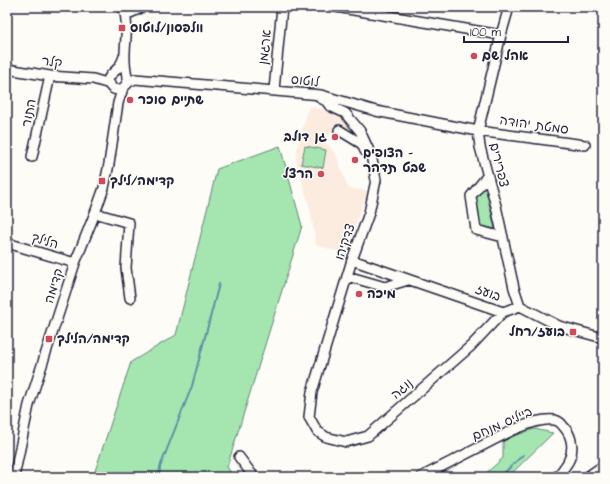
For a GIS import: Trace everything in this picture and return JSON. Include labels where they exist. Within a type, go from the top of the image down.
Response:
[{"type":"street","points":[[120,84],[126,41],[125,11],[143,7]]},
{"type":"street","name":"ארגמן","points":[[274,90],[282,7]]},
{"type":"street","points":[[336,7],[501,35]]},
{"type":"street","name":"צפרירים","points":[[509,7],[478,130],[480,147],[503,236],[514,288],[520,306]]},
{"type":"street","points":[[120,84],[109,78],[123,61],[125,55]]},
{"type":"street","name":"קלר","points":[[7,69],[50,76],[93,79],[120,84]]},
{"type":"street","points":[[113,73],[122,72],[120,84]]},
{"type":"street","name":"קלר","points":[[93,79],[113,73]]},
{"type":"street","name":"התור","points":[[32,157],[50,76]]},
{"type":"street","name":"לוטוס","points":[[120,84],[135,79],[321,95],[376,111],[478,130]]},
{"type":"street","name":"קדימה","points":[[14,477],[29,405],[75,264],[104,188],[109,164],[120,84]]},
{"type":"street","name":"צדקיהו","points":[[308,417],[312,392],[352,260],[369,213],[376,180],[371,155],[360,131],[345,113],[330,106],[326,101],[320,98],[321,95]]},
{"type":"street","points":[[339,130],[352,133],[362,144],[368,156],[375,185]]},
{"type":"street","name":"סמטת יהודה","points":[[478,130],[585,145]]},
{"type":"street","points":[[488,175],[471,196],[476,230],[503,236]]},
{"type":"street","points":[[95,213],[129,223],[126,268],[130,298]]},
{"type":"street","name":"הלילך","points":[[7,243],[75,264]]},
{"type":"street","name":"בועז","points":[[352,260],[503,312],[520,306]]},
{"type":"street","points":[[348,276],[385,287],[408,280]]},
{"type":"street","points":[[520,306],[559,326],[603,338]]},
{"type":"street","name":"נוגה","points":[[308,417],[317,431],[326,438],[346,442],[368,436],[471,346],[503,312]]},
{"type":"street","name":"בייליס מנחם","points":[[421,477],[513,430],[542,420],[556,420],[561,423],[568,431],[572,444],[569,461],[558,477]]},
{"type":"street","points":[[239,457],[254,477]]},
{"type":"street","points":[[587,477],[603,466]]},
{"type":"shaded area","name":"הרצל","points":[[309,106],[340,114],[351,128],[348,134],[339,126],[324,140],[336,154],[348,188],[367,191],[347,249],[340,252],[316,245],[310,209],[296,160],[297,148]]},
{"type":"green space","points":[[280,146],[302,226],[227,467],[234,477],[93,477],[131,362],[176,335],[217,169]]},
{"type":"green space","points":[[305,146],[326,150],[323,168],[301,164]]},
{"type":"green space","points":[[485,187],[495,229],[480,225],[476,197]]},
{"type":"green space","points":[[534,429],[553,433],[508,477],[482,477],[503,458],[503,440]]},
{"type":"waterway","points":[[159,477],[160,467],[192,386],[219,284]]},
{"type":"waterway","points":[[500,477],[523,455]]},
{"type":"place","name":"וולפסון/לוטוס","points":[[122,28]]},
{"type":"place","name":"אהל שם","points":[[474,56]]},
{"type":"place","name":"שתיים סוכר","points":[[130,100]]},
{"type":"place","name":"גן דולב","points":[[335,137]]},
{"type":"place","name":"הצופים - שבט תדהר","points":[[355,160]]},
{"type":"place","name":"הרצל","points":[[321,174]]},
{"type":"place","name":"קדימה/לילך","points":[[102,181]]},
{"type":"place","name":"מיכה","points":[[359,294]]},
{"type":"place","name":"בועז/רחל","points":[[573,332]]},
{"type":"place","name":"קדימה/הלילך","points":[[49,339]]}]
